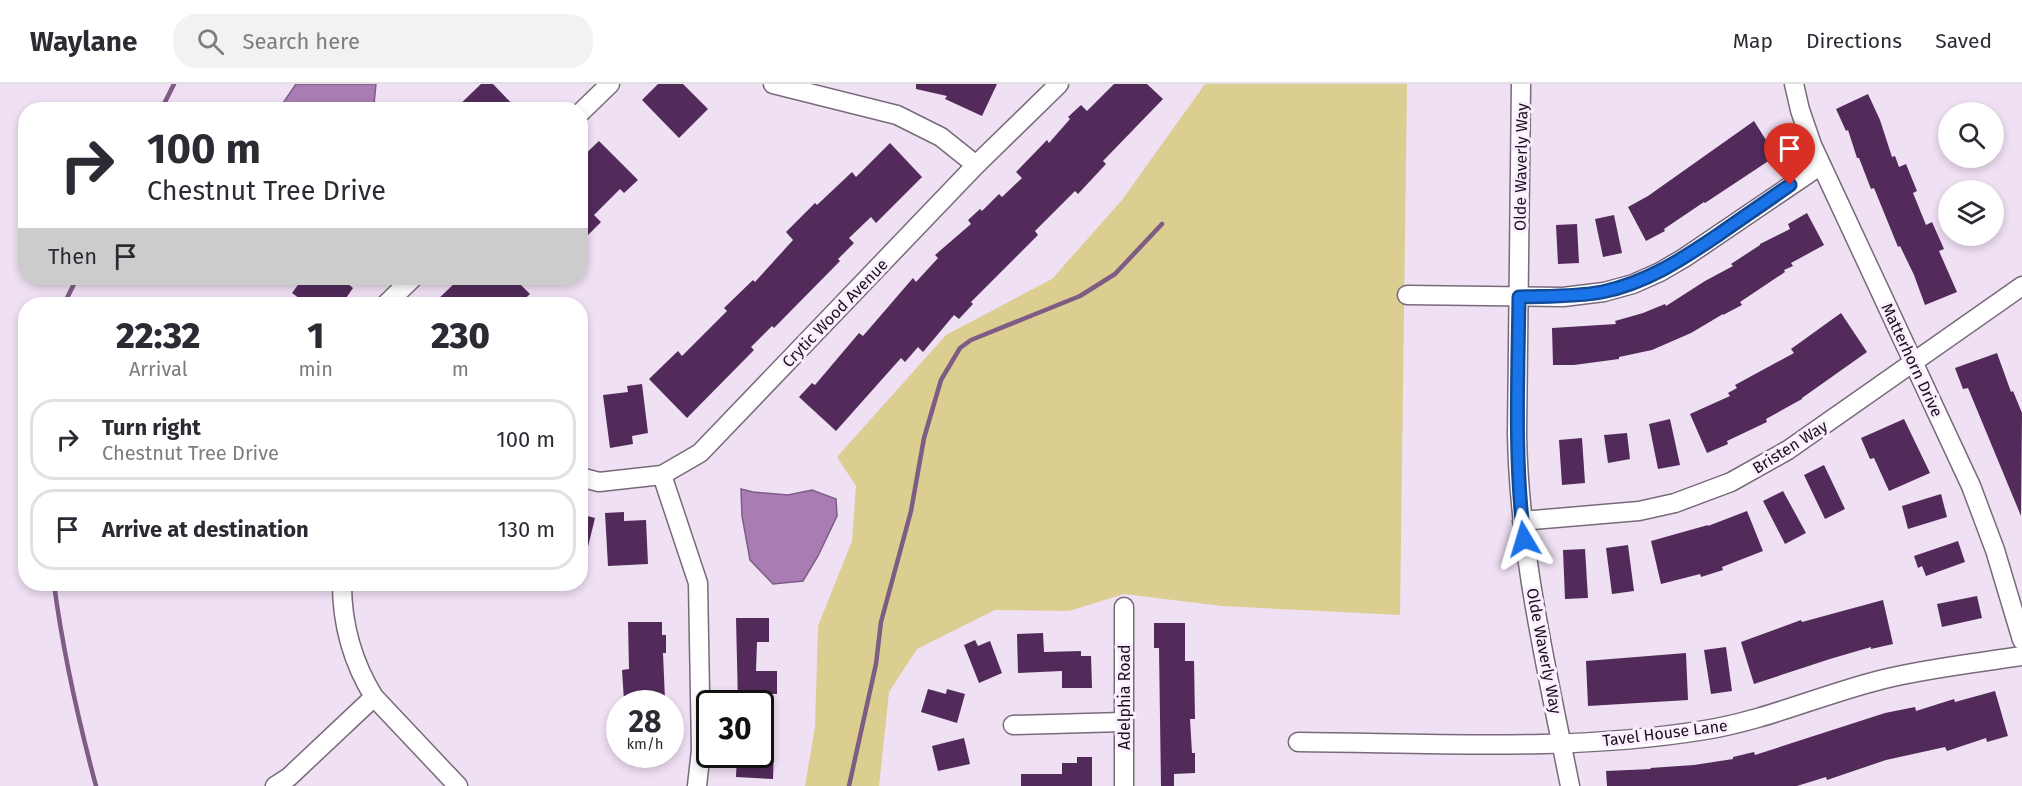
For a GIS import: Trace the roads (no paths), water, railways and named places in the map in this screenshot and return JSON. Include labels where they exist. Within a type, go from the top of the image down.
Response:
[{"type":"street","points":[[588,105],[610,84]]},
{"type":"street","points":[[773,84],[897,115],[941,137],[976,165]]},
{"type":"street","name":"Crytic Wood Avenue","points":[[588,479],[599,482],[663,475],[700,453],[976,165],[1059,84]]},
{"type":"street","name":"Olde Waverly Way","points":[[1521,84],[1517,434],[1522,521],[1570,786]]},
{"type":"street","name":"Matterhorn Drive","points":[[1794,84],[1806,128],[1821,165],[1979,508],[2009,592],[2022,640]]},
{"type":"street","points":[[1407,295],[1563,297],[1619,288],[1647,278],[1684,258],[1821,165]]},
{"type":"street","points":[[394,297],[406,285]]},
{"type":"street","name":"Bristen Way","points":[[1522,521],[1639,511],[1713,490],[1788,450],[2022,286]]},
{"type":"street","points":[[663,475],[698,583],[701,750],[697,786]]},
{"type":"street","points":[[343,591],[346,631],[364,680],[374,697],[458,786]]},
{"type":"street","name":"Adelphia Road","points":[[1124,607],[1124,786]]},
{"type":"street","name":"Tavel House Lane","points":[[1298,742],[1562,744],[1681,734],[1725,727],[1778,713],[1882,679],[2022,656]]},
{"type":"street","points":[[275,786],[290,777],[374,697]]},
{"type":"street","points":[[1013,725],[1123,722]]},
{"type":"waterway","points":[[165,102],[174,84]]},
{"type":"waterway","points":[[849,786],[876,664],[881,622],[911,511],[924,438],[941,380],[960,348],[971,340],[1080,296],[1115,274],[1162,224]]},
{"type":"waterway","points":[[68,297],[74,285]]},
{"type":"waterway","points":[[55,591],[72,685],[96,786]]}]
